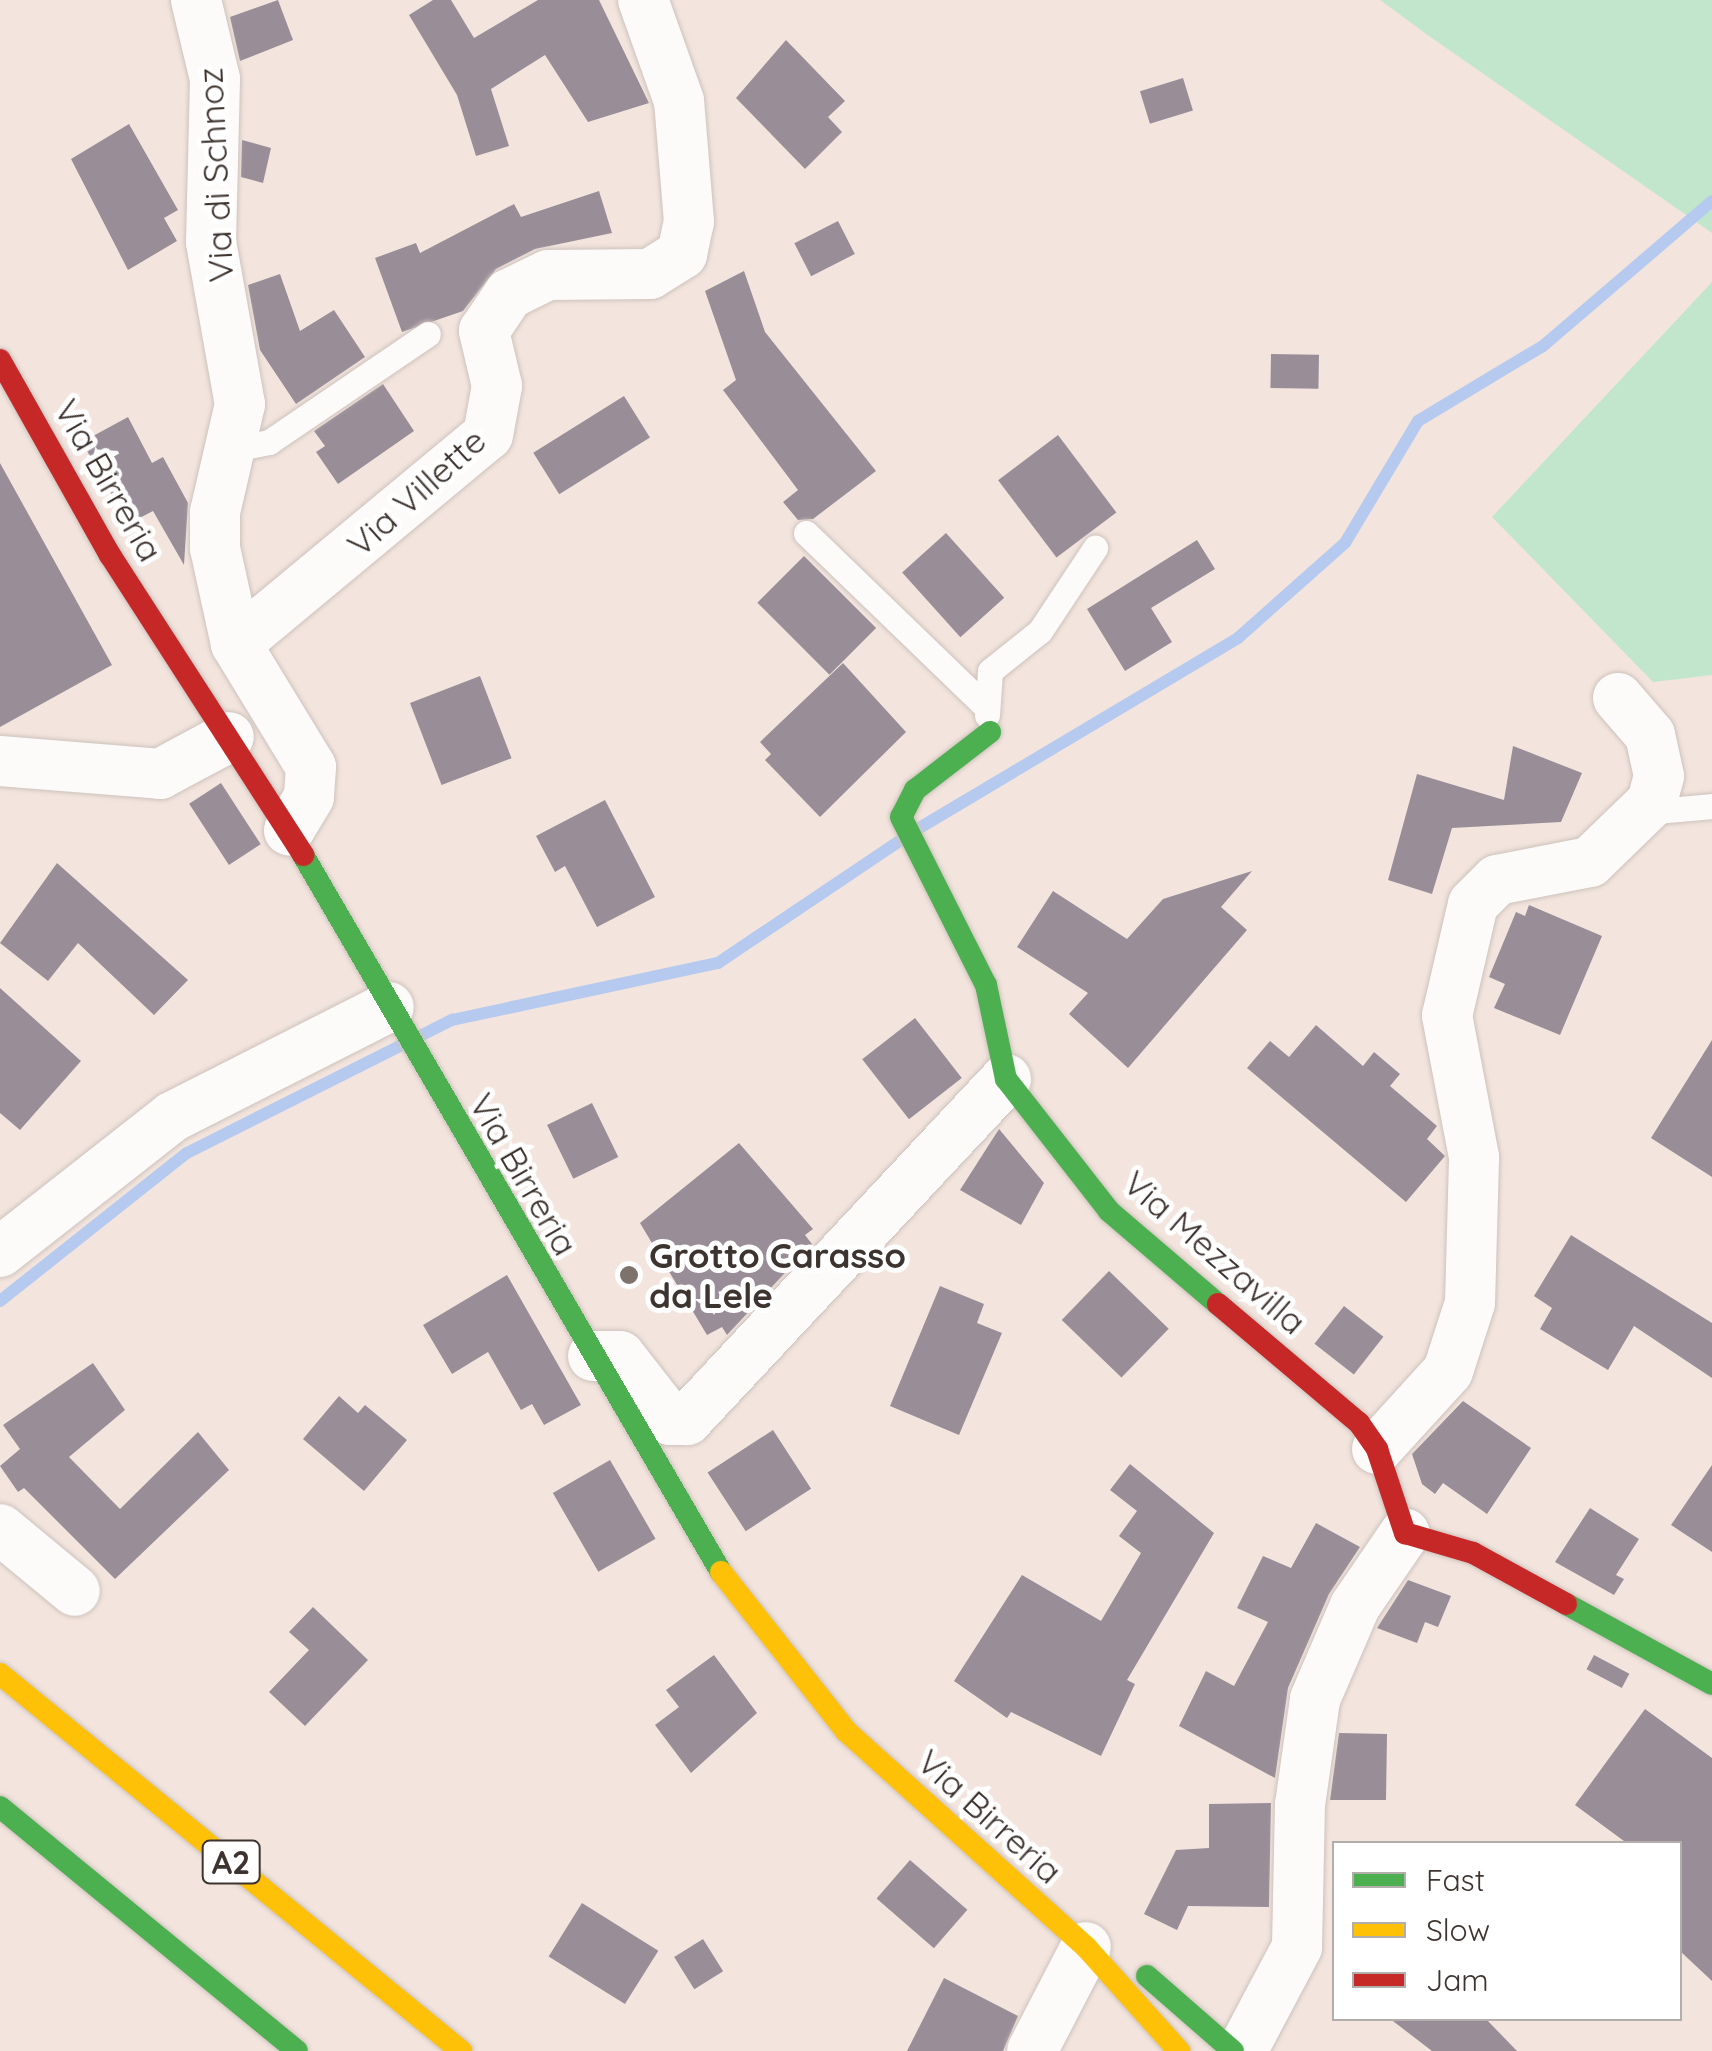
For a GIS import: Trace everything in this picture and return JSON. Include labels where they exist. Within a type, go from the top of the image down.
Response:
[{"type":"main road","name":"Via Birreria","points":[[0,360],[110,555],[289,830],[440,1099],[716,1566],[778,1653],[899,1784],[1086,1947],[1178,2051]]},
{"type":"main road","name":"Via Mezzavilla","points":[[990,732],[915,790],[901,810],[903,823],[986,985],[1006,1079],[1109,1212],[1340,1406],[1378,1449],[1405,1532]]},
{"type":"main road","points":[[1405,1532],[1473,1553],[1712,1684]]},
{"type":"main road","name":"A2","points":[[0,1674],[461,2051]]},
{"type":"main road","points":[[0,1807],[297,2051]]},
{"type":"main road","name":"Via Birreria","points":[[1086,1947],[1162,1986],[1234,2051]]},
{"type":"street","name":"Via di Schnoz","points":[[196,0],[215,80],[211,242],[240,404],[214,529],[236,644]]},
{"type":"street","name":"Via Villette","points":[[236,644],[488,435],[497,403],[484,332],[509,294],[548,276],[650,274],[682,254],[690,222],[679,101],[643,0]]},
{"type":"street","points":[[236,644],[311,767],[309,797],[289,830]]},
{"type":"street","points":[[1378,1449],[1448,1371],[1470,1302],[1474,1157],[1447,1016],[1473,904],[1497,880],[1590,862],[1644,812],[1657,791],[1656,755],[1639,718],[1618,698]]},
{"type":"street","points":[[0,761],[160,774],[229,737]]},
{"type":"street","points":[[0,1252],[172,1117],[394,1016]]},
{"type":"street","points":[[592,1356],[620,1356],[670,1420],[687,1420],[1006,1079]]},
{"type":"street","points":[[0,1529],[75,1591]]},
{"type":"street","points":[[1242,2051],[1297,1946],[1300,1804],[1315,1699],[1355,1606],[1405,1532]]},
{"type":"street","points":[[1032,2051],[1086,1947]]},
{"type":"lane","points":[[233,449],[269,442],[428,334]]},
{"type":"lane","points":[[806,533],[985,706]]},
{"type":"lane","points":[[990,732],[985,706],[990,671],[1040,632],[1095,548]]},
{"type":"lane","points":[[1644,812],[1712,806]]},
{"type":"green space","points":[[1380,0],[1712,0],[1712,233],[1429,36]]},
{"type":"green space","points":[[1712,282],[1712,675],[1653,682],[1492,517]]},
{"type":"building","points":[[278,0],[293,40],[240,61],[230,17]]},
{"type":"building","points":[[433,0],[451,0],[474,38],[538,0],[599,0],[649,103],[588,122],[545,55],[491,89],[509,146],[476,156],[457,95],[409,15]]},
{"type":"building","points":[[786,40],[845,101],[828,117],[842,132],[805,169],[736,98]]},
{"type":"building","points":[[1183,78],[1193,111],[1150,124],[1140,91]]},
{"type":"building","points":[[129,124],[178,210],[164,218],[177,241],[128,270],[71,159]]},
{"type":"building","points":[[242,140],[271,148],[263,183],[241,177]]},
{"type":"building","points":[[599,191],[612,233],[535,249],[496,269],[463,311],[402,332],[375,258],[416,243],[420,253],[514,204],[521,217]]},
{"type":"building","points":[[838,221],[855,254],[811,276],[794,243]]},
{"type":"building","points":[[744,271],[765,332],[876,471],[813,519],[798,520],[783,502],[798,490],[723,390],[736,380],[705,291]]},
{"type":"building","points":[[280,274],[300,331],[334,310],[365,357],[296,404],[260,350],[248,285]]},
{"type":"building","points":[[1271,354],[1319,355],[1318,389],[1270,388]]},
{"type":"building","points":[[383,384],[414,431],[338,484],[316,452],[325,446],[314,431]]},
{"type":"building","points":[[624,396],[650,438],[559,494],[533,453]]},
{"type":"building","points":[[128,417],[152,463],[163,457],[188,503],[184,565],[153,511],[128,524],[82,442]]},
{"type":"building","points":[[1058,435],[1116,512],[1056,558],[998,480]]},
{"type":"building","points":[[0,463],[112,665],[0,727]]},
{"type":"building","points":[[946,533],[1004,598],[960,637],[902,572]]},
{"type":"building","points":[[1197,540],[1215,569],[1151,608],[1172,642],[1125,671],[1087,609]]},
{"type":"building","points":[[804,556],[876,628],[829,675],[757,603]]},
{"type":"building","points":[[843,663],[906,732],[820,817],[765,760],[771,754],[760,742]]},
{"type":"building","points":[[480,676],[512,758],[442,785],[410,703]]},
{"type":"building","points":[[1513,746],[1582,773],[1561,822],[1452,828],[1432,894],[1388,880],[1417,774],[1504,800]]},
{"type":"building","points":[[221,783],[261,844],[229,865],[189,804]]},
{"type":"building","points":[[605,800],[655,897],[597,927],[565,866],[555,872],[536,836]]},
{"type":"building","points":[[57,863],[188,980],[154,1015],[78,943],[48,981],[0,943]]},
{"type":"building","points":[[1252,871],[1221,907],[1247,930],[1128,1068],[1069,1014],[1088,993],[1017,947],[1053,891],[1127,939],[1163,899]]},
{"type":"building","points":[[1529,905],[1602,936],[1560,1035],[1494,1008],[1505,984],[1489,977],[1516,912],[1525,916]]},
{"type":"building","points":[[0,988],[81,1061],[20,1130],[0,1113]]},
{"type":"building","points":[[915,1018],[962,1078],[909,1119],[862,1059]]},
{"type":"building","points":[[1316,1025],[1363,1066],[1374,1052],[1400,1074],[1390,1086],[1437,1126],[1427,1139],[1445,1156],[1406,1202],[1247,1068],[1270,1041],[1289,1057]]},
{"type":"building","points":[[1712,1040],[1712,1177],[1651,1138]]},
{"type":"building","points":[[592,1103],[618,1157],[573,1179],[547,1125]]},
{"type":"building","points":[[999,1129],[1044,1183],[1021,1225],[960,1190]]},
{"type":"building","points":[[739,1143],[813,1229],[805,1235],[812,1244],[727,1335],[722,1327],[707,1335],[640,1223]]},
{"type":"building","points":[[1571,1235],[1712,1323],[1712,1378],[1634,1326],[1608,1370],[1540,1329],[1552,1308],[1534,1296]]},
{"type":"building","points":[[1109,1271],[1169,1329],[1121,1378],[1062,1320]]},
{"type":"building","points":[[507,1275],[581,1405],[544,1425],[532,1404],[521,1410],[488,1352],[452,1374],[423,1325]]},
{"type":"building","points":[[940,1286],[984,1304],[977,1323],[1002,1333],[959,1435],[890,1406]]},
{"type":"building","points":[[1344,1306],[1383,1337],[1354,1375],[1314,1344]]},
{"type":"building","points":[[93,1363],[125,1410],[69,1457],[120,1509],[198,1432],[229,1470],[115,1579],[24,1488],[18,1492],[0,1466],[20,1449],[3,1425]]},
{"type":"building","points":[[339,1396],[358,1413],[365,1405],[407,1440],[364,1491],[303,1439]]},
{"type":"building","points":[[1463,1401],[1531,1448],[1487,1514],[1443,1483],[1435,1494],[1422,1484],[1412,1454]]},
{"type":"building","points":[[773,1430],[811,1489],[746,1531],[708,1472]]},
{"type":"building","points":[[610,1460],[656,1539],[598,1572],[553,1493]]},
{"type":"building","points":[[1130,1464],[1214,1533],[1127,1680],[1135,1684],[1101,1756],[1011,1712],[1007,1718],[954,1681],[1022,1575],[1101,1621],[1141,1553],[1119,1536],[1137,1511],[1110,1490]]},
{"type":"building","points":[[1712,1465],[1712,1552],[1671,1525]]},
{"type":"building","points":[[1590,1508],[1639,1539],[1616,1575],[1624,1579],[1614,1595],[1555,1562]]},
{"type":"building","points":[[1316,1523],[1360,1547],[1329,1594],[1288,1688],[1275,1778],[1179,1726],[1206,1671],[1234,1686],[1268,1622],[1237,1608],[1263,1556],[1291,1568]]},
{"type":"building","points":[[1408,1580],[1451,1596],[1438,1627],[1425,1622],[1417,1643],[1377,1628]]},
{"type":"building","points":[[313,1607],[368,1660],[305,1726],[269,1692],[309,1650],[289,1632]]},
{"type":"building","points":[[714,1655],[757,1713],[691,1773],[655,1725],[679,1707],[666,1690]]},
{"type":"building","points":[[1594,1655],[1629,1674],[1622,1688],[1586,1669]]},
{"type":"building","points":[[1645,1709],[1712,1758],[1712,1981],[1682,1953],[1682,1841],[1624,1841],[1575,1805]]},
{"type":"building","points":[[1339,1733],[1387,1734],[1386,1800],[1330,1800]]},
{"type":"building","points":[[1271,1803],[1269,1907],[1188,1906],[1177,1930],[1144,1914],[1176,1850],[1209,1848],[1209,1804]]},
{"type":"building","points":[[910,1860],[967,1910],[934,1948],[877,1898]]},
{"type":"building","points":[[582,1903],[658,1951],[625,2004],[549,1956]]},
{"type":"building","points":[[703,1939],[723,1971],[694,1989],[674,1957]]},
{"type":"building","points":[[944,1978],[1018,2016],[1003,2051],[907,2051]]},
{"type":"building","points":[[1393,2021],[1488,2021],[1517,2051],[1432,2051]]},
{"type":"waterway","points":[[921,827],[1238,638],[1345,543],[1418,421],[1543,346],[1712,201]]},
{"type":"waterway","points":[[422,1035],[452,1020],[718,963],[901,840]]},
{"type":"waterway","points":[[0,1301],[187,1153],[400,1046]]},
{"type":"traffic: fast","points":[[990,732],[915,790],[901,817],[986,985],[1006,1079],[1109,1211],[1218,1304]]},
{"type":"traffic: fast","points":[[303,855],[721,1572]]},
{"type":"traffic: fast","points":[[1566,1604],[1712,1684]]},
{"type":"traffic: fast","points":[[0,1807],[297,2051]]},
{"type":"traffic: fast","points":[[1147,1976],[1233,2051]]},
{"type":"traffic: slow","points":[[721,1572],[846,1731],[1086,1947],[1179,2051]]},
{"type":"traffic: slow","points":[[0,1674],[461,2051]]},
{"type":"traffic: jam","points":[[0,360],[110,555],[303,855]]},
{"type":"traffic: jam","points":[[1218,1304],[1359,1423],[1377,1449],[1405,1533],[1473,1553],[1566,1604]]},
{"type":"place","name":"Grotto Carasso da Lele","points":[[629,1275]]}]
